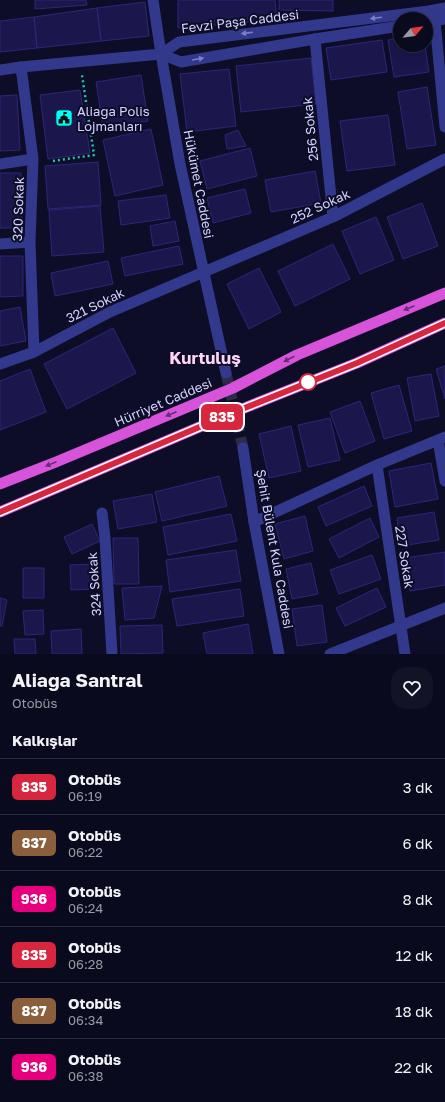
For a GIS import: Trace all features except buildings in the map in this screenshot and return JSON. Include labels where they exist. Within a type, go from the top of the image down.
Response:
[{"type":"highway","name":"Hürriyet Caddesi","points":[[0,484],[233,388],[297,355],[445,293]]},
{"type":"highway","points":[[0,512],[237,411],[357,363],[445,323]]},
{"type":"street","name":"Hükümet Caddesi","points":[[153,0],[180,164],[226,373]]},
{"type":"street","name":"Fevzi Paşa Caddesi","points":[[161,54],[179,42],[445,8]]},
{"type":"street","points":[[435,21],[445,127]]},
{"type":"street","name":"Fevzi Paşa Caddesi","points":[[0,70],[161,54],[181,62],[315,38],[393,27]]},
{"type":"street","name":"256 Sokak","points":[[315,38],[333,217]]},
{"type":"street","name":"320 Sokak","points":[[21,68],[33,159],[30,242],[34,352]]},
{"type":"street","points":[[0,164],[33,159]]},
{"type":"street","name":"252 Sokak","points":[[203,273],[333,217],[445,159]]},
{"type":"street","points":[[0,244],[30,242]]},
{"type":"street","name":"321 Sokak","points":[[0,364],[34,352],[110,312],[203,273]]},
{"type":"street","points":[[254,522],[376,465],[442,438],[445,481]]},
{"type":"street","name":"Şehit Bülent Kula Caddesi","points":[[243,448],[254,522],[279,654]]},
{"type":"street","name":"227 Sokak","points":[[376,465],[405,654]]},
{"type":"street","name":"324 Sokak","points":[[102,513],[112,654]]},
{"type":"street","points":[[330,654],[445,608]]},
{"type":"path","points":[[53,161],[94,155],[80,62]]},
{"type":"tunnel","points":[[226,373],[243,448]]},
{"type":"bus line","name":"835","points":[[0,512],[237,411],[357,363],[445,323]]},
{"type":"place","name":"Aliağa Polis Lojmanları","points":[[64,118]]},
{"type":"district","name":"Kurtuluş","points":[[205,357]]}]
